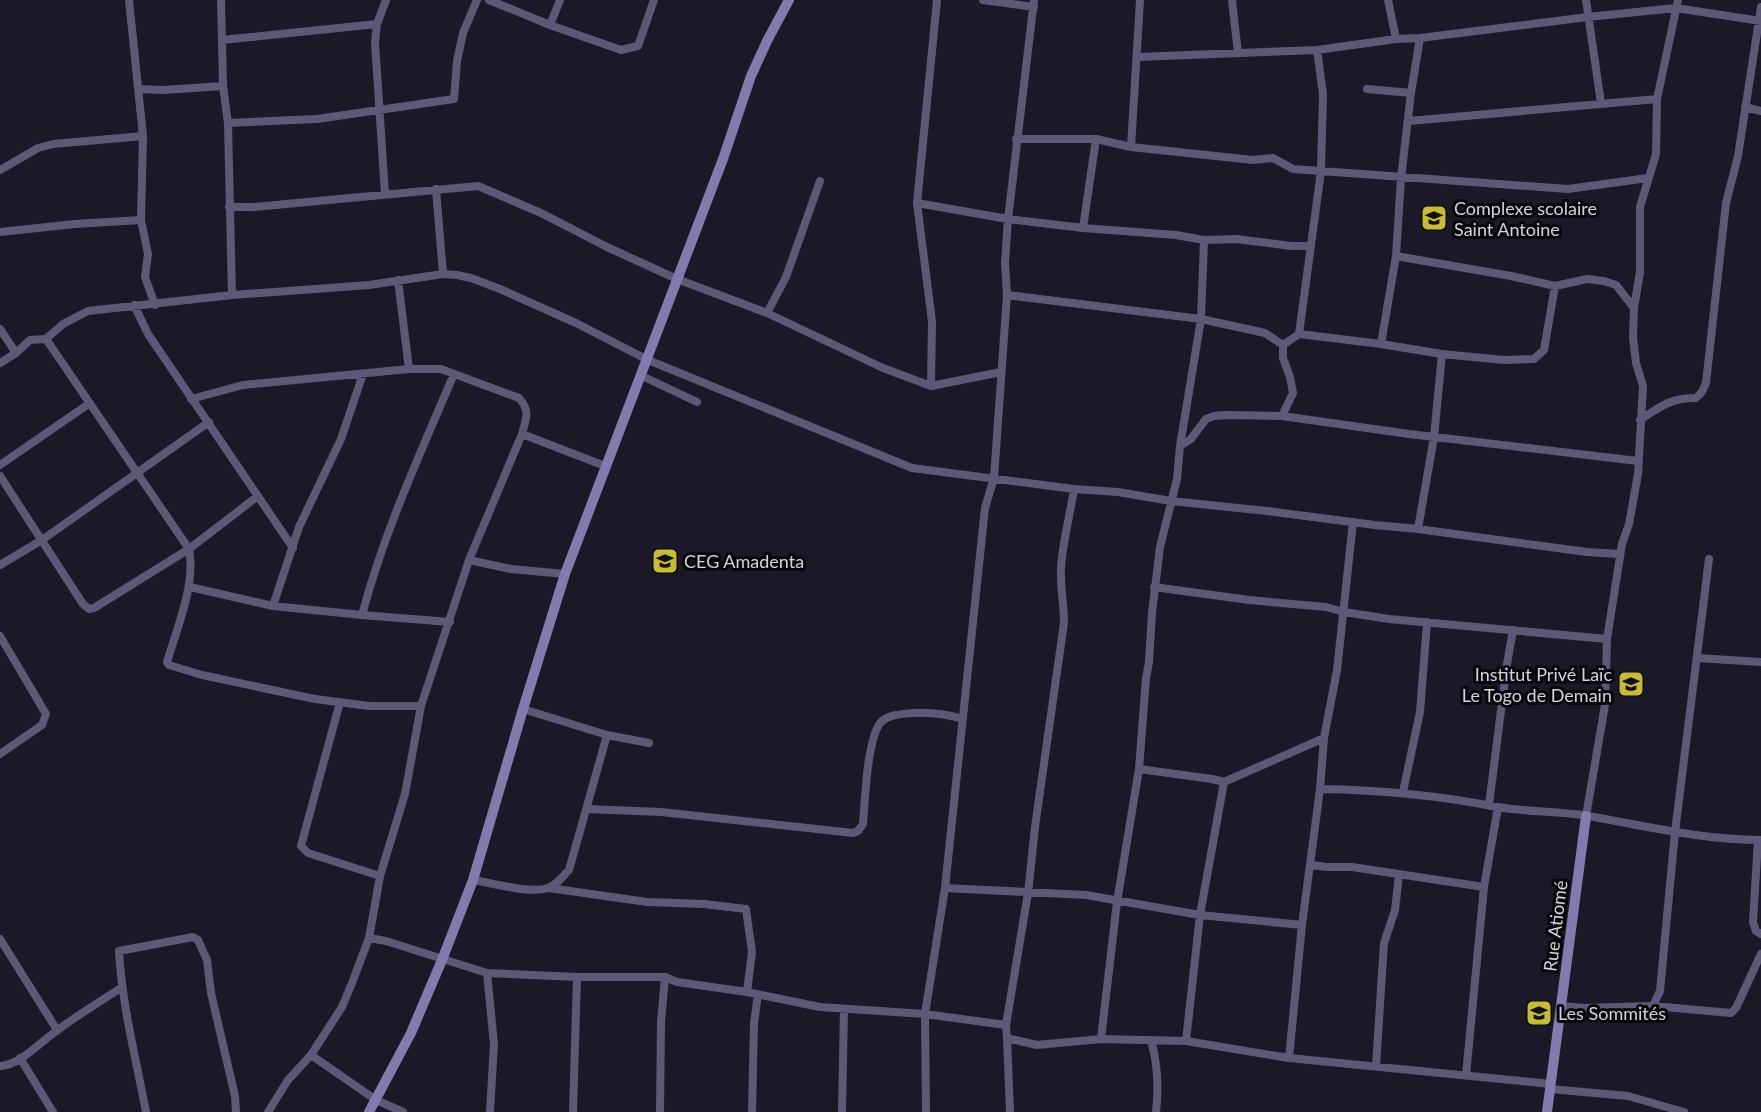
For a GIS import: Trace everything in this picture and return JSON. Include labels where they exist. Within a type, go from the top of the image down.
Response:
[{"type":"street","points":[[129,0],[143,136],[141,220],[148,254],[145,277],[155,305]]},
{"type":"street","points":[[221,0],[223,86],[228,123],[232,295]]},
{"type":"street","points":[[385,194],[375,42],[377,24],[387,0]]},
{"type":"street","points":[[228,123],[317,119],[454,99],[457,61],[463,33],[477,0]]},
{"type":"street","points":[[489,0],[621,50],[638,46],[654,0]]},
{"type":"street","points":[[550,25],[560,0]]},
{"type":"street","points":[[369,1112],[411,1033],[473,880],[565,573],[648,360],[723,159],[751,76],[789,0]]},
{"type":"street","points":[[931,386],[932,321],[917,203],[937,0]]},
{"type":"street","points":[[926,1112],[925,1014],[945,888],[985,508],[994,478],[1007,295],[1005,263],[1008,219],[1034,4],[983,0]]},
{"type":"street","points":[[1131,147],[1140,0]]},
{"type":"street","points":[[1232,0],[1238,53]]},
{"type":"street","points":[[1388,0],[1396,39]]},
{"type":"street","points":[[1586,0],[1601,103]]},
{"type":"street","points":[[1137,57],[1317,50],[1677,4],[1760,21]]},
{"type":"street","points":[[1586,816],[1605,705],[1607,639],[1620,554],[1629,524],[1638,461],[1643,386],[1636,363],[1633,337],[1634,308],[1640,272],[1640,207],[1648,178],[1654,166],[1657,99],[1677,4]]},
{"type":"street","points":[[1640,420],[1667,402],[1678,398],[1696,398],[1706,383],[1726,203],[1738,156],[1761,7]]},
{"type":"street","points":[[222,40],[377,24]]},
{"type":"street","points":[[1382,345],[1395,256],[1411,93],[1420,38]]},
{"type":"street","points":[[1299,333],[1322,171],[1323,94],[1317,50]]},
{"type":"street","points":[[138,89],[163,90],[223,86]]},
{"type":"street","points":[[1367,89],[1411,93]]},
{"type":"street","points":[[1409,121],[1509,114],[1657,99]]},
{"type":"street","points":[[1745,107],[1761,111]]},
{"type":"street","points":[[0,170],[38,148],[53,144],[143,136]]},
{"type":"street","points":[[1016,139],[1096,139],[1131,147],[1253,160],[1274,158],[1293,169],[1568,189],[1648,178]]},
{"type":"street","points":[[1083,228],[1096,139]]},
{"type":"street","points":[[767,313],[786,277],[820,181]]},
{"type":"street","points":[[229,207],[254,207],[478,186],[496,192],[677,279],[767,313],[883,368],[931,386],[1000,372]]},
{"type":"street","points":[[436,189],[443,274]]},
{"type":"street","points":[[917,203],[1008,219],[1083,228],[1176,235],[1204,240],[1236,239],[1310,246]]},
{"type":"street","points":[[0,232],[141,220]]},
{"type":"street","points":[[1101,1039],[1117,902],[1139,769],[1162,531],[1178,479],[1180,446],[1201,319],[1204,240]]},
{"type":"street","points":[[1395,256],[1502,274],[1555,286],[1587,279],[1604,281],[1616,285],[1634,308]]},
{"type":"street","points":[[0,363],[30,340],[46,339],[63,324],[88,312],[232,295],[369,285],[443,274],[471,278],[500,289],[576,323],[648,360],[912,468],[1074,489],[1118,492],[1171,501],[1418,528],[1587,552],[1620,554]]},
{"type":"street","points":[[398,280],[409,369]]},
{"type":"street","points":[[1283,345],[1299,333],[1442,354],[1504,360],[1534,359],[1544,350],[1555,286]]},
{"type":"street","points":[[1007,295],[1201,319],[1265,333],[1283,345]]},
{"type":"street","points":[[134,305],[148,334],[293,548]]},
{"type":"street","points":[[0,329],[16,353]]},
{"type":"street","points":[[46,339],[189,549],[190,587],[167,662],[169,665],[202,675],[315,699],[369,706],[421,706]]},
{"type":"street","points":[[1282,416],[1293,393],[1283,358],[1283,345]]},
{"type":"street","points":[[1418,528],[1434,437],[1442,354]]},
{"type":"street","points":[[191,399],[243,385],[409,369],[441,369],[519,399],[526,407],[527,416],[522,434],[469,560],[421,706],[405,794],[380,876],[369,938],[342,1007],[311,1055],[288,1080],[268,1112]]},
{"type":"street","points":[[273,606],[299,527],[341,439],[363,374]]},
{"type":"street","points":[[362,615],[373,574],[397,507],[454,374]]},
{"type":"street","points":[[642,376],[697,402]]},
{"type":"street","points":[[0,465],[90,403]]},
{"type":"street","points":[[1180,446],[1191,439],[1206,419],[1214,416],[1282,416],[1638,461]]},
{"type":"street","points":[[0,566],[42,540],[209,422]]},
{"type":"street","points":[[522,434],[605,466]]},
{"type":"street","points":[[0,476],[83,604],[89,609],[189,549],[258,496]]},
{"type":"street","points":[[1010,1112],[1006,1025],[1028,893],[1064,623],[1061,567],[1074,489]]},
{"type":"street","points":[[1289,1058],[1324,738],[1337,670],[1353,522]]},
{"type":"street","points":[[1653,1006],[1660,991],[1675,832],[1709,559]]},
{"type":"street","points":[[469,560],[511,569],[565,573]]},
{"type":"street","points":[[190,587],[273,606],[450,622]]},
{"type":"street","points":[[1155,587],[1249,600],[1326,607],[1344,612],[1427,622],[1607,639]]},
{"type":"street","points":[[1403,792],[1420,712],[1427,622]]},
{"type":"street","points":[[1466,1075],[1507,664],[1514,630]]},
{"type":"street","points":[[0,636],[46,714],[42,725],[0,754]]},
{"type":"street","points":[[1697,657],[1761,662]]},
{"type":"street","points":[[340,702],[301,846],[308,853],[380,876]]},
{"type":"street","points":[[523,709],[607,735],[649,743]]},
{"type":"street","points":[[587,809],[661,813],[853,833],[858,831],[863,824],[871,745],[875,731],[883,721],[897,714],[922,713],[944,713],[963,719]]},
{"type":"street","points":[[549,888],[561,880],[569,870],[607,735]]},
{"type":"street","points":[[1139,769],[1224,782],[1324,738]]},
{"type":"street","points":[[1186,1041],[1200,915],[1224,782]]},
{"type":"street","points":[[1320,789],[1403,792],[1494,806],[1586,816],[1675,832],[1759,840],[1753,922],[1756,931],[1761,934]]},
{"type":"street","name":"Rue Atiomé","points":[[1547,1112],[1586,816]]},
{"type":"street","points":[[1311,865],[1352,867],[1484,887]]},
{"type":"street","points":[[1376,1066],[1384,943],[1395,910],[1399,875]]},
{"type":"street","points":[[473,880],[521,888],[549,888],[647,902],[704,904],[746,909],[752,952],[747,992]]},
{"type":"street","points":[[945,888],[1086,895],[1200,915],[1302,925]]},
{"type":"street","points":[[146,1112],[131,1028],[121,988],[119,951],[193,937],[198,940],[207,960],[211,993],[235,1095],[236,1112]]},
{"type":"street","points":[[369,938],[386,941],[487,973],[577,977],[665,977],[677,982],[747,992],[801,1004],[925,1014],[1006,1025]]},
{"type":"street","points":[[0,939],[57,1030]]},
{"type":"street","points":[[1562,1006],[1653,1006],[1731,1013],[1736,1008],[1761,954]]},
{"type":"street","points":[[487,973],[494,1044],[490,1112]]},
{"type":"street","points":[[573,1112],[577,977]]},
{"type":"street","points":[[660,1112],[661,1022],[665,977]]},
{"type":"street","points":[[0,1066],[10,1064],[20,1058],[57,1030],[121,988]]},
{"type":"street","points":[[752,1112],[754,1023],[758,994]]},
{"type":"street","points":[[842,1112],[844,1009]]},
{"type":"street","points":[[1007,1038],[1037,1045],[1101,1039],[1186,1041],[1289,1058],[1466,1075],[1628,1096],[1684,1112]]},
{"type":"street","points":[[1151,1040],[1158,1067],[1156,1112]]},
{"type":"street","points":[[311,1055],[376,1100],[403,1112]]},
{"type":"street","points":[[20,1058],[53,1112]]},
{"type":"place","name":"Complexe scolaire Saint Antoine","points":[[1434,218]]},
{"type":"place","name":"CEG Amadenta","points":[[665,561]]},
{"type":"place","name":"Institut Privé Laïc Le Togo de Demain","points":[[1631,684]]},
{"type":"place","name":"Les Sommités","points":[[1539,1013]]}]
